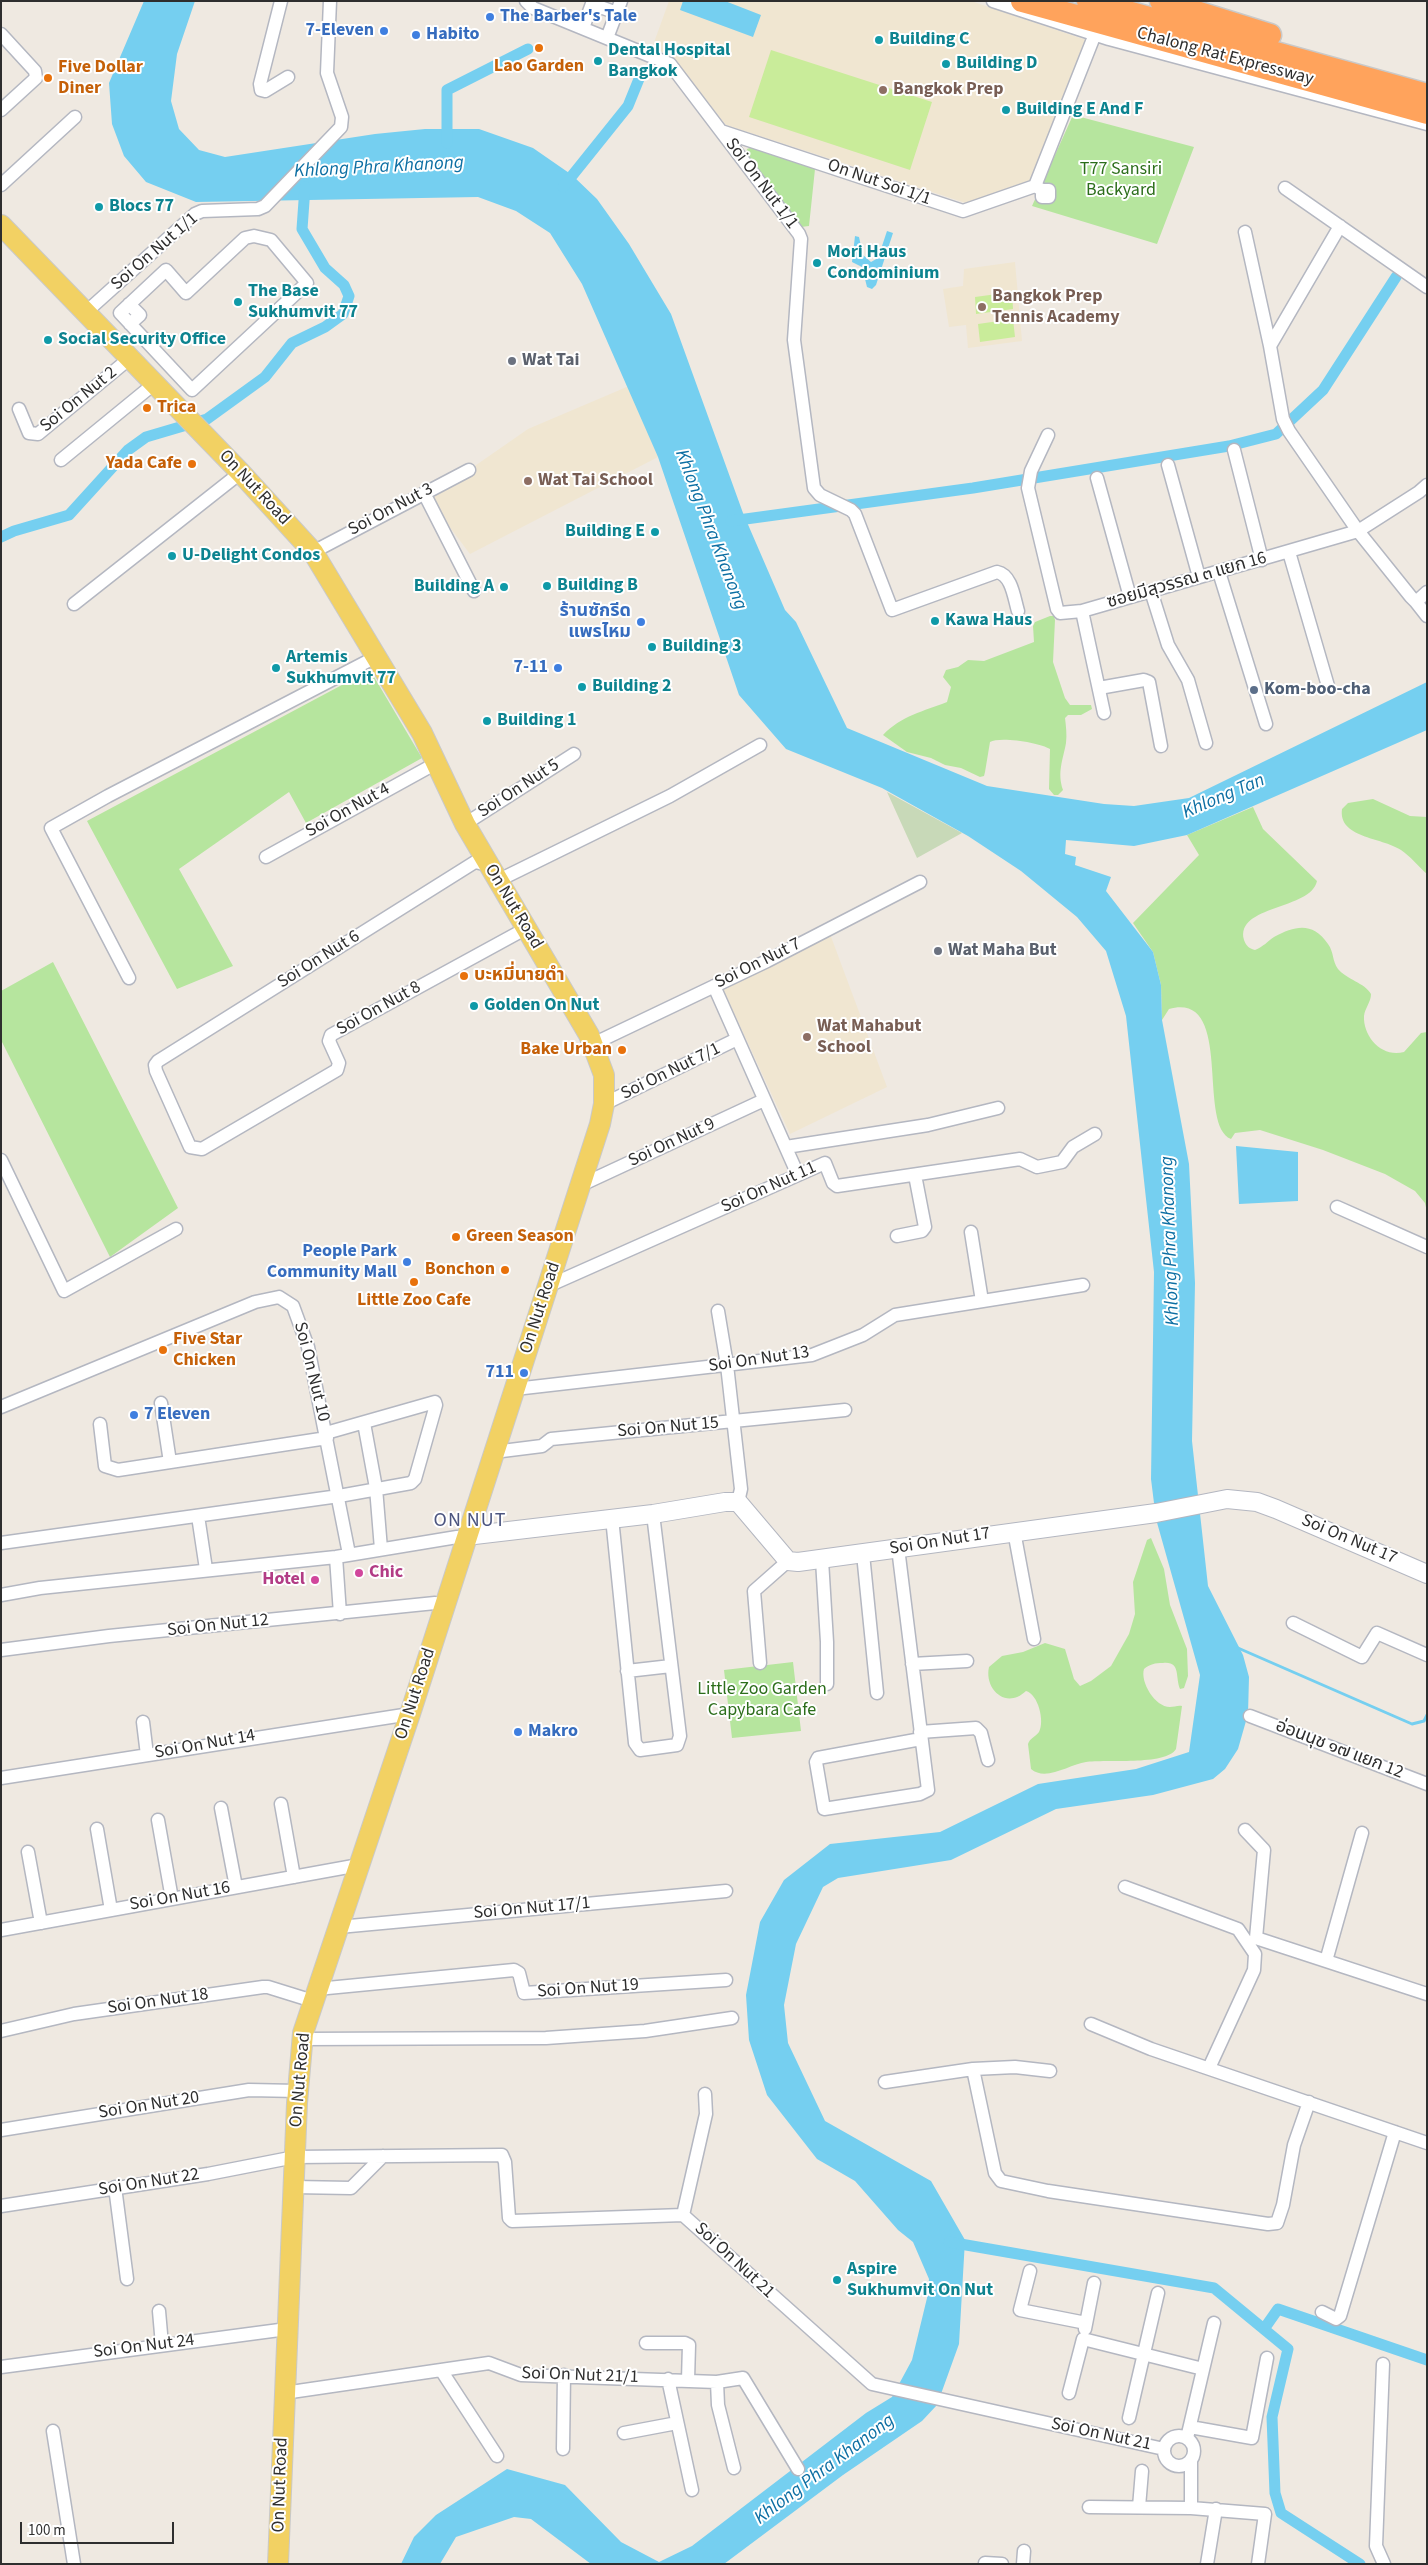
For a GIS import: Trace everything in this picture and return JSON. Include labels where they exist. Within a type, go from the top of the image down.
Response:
[{"type":"highway","name":"Chalong Rat Expressway","points":[[1022,1],[1427,113]]},
{"type":"highway","name":"Chalong Rat Expressway","points":[[1088,1],[1427,95]]},
{"type":"highway","points":[[1161,1],[1197,14],[1427,81]]},
{"type":"main road","name":"On Nut Road","points":[[1,229],[37,269],[238,475],[310,554],[419,735],[486,869],[522,931],[593,1044],[604,1075],[604,1104],[581,1185],[494,1452],[461,1537]]},
{"type":"main road","name":"On Nut Road","points":[[37,269],[85,313],[126,360]]},
{"type":"main road","name":"On Nut Road","points":[[294,2091],[302,2039],[312,1996],[461,1537],[591,1123],[595,1105],[596,1076],[586,1048],[431,766],[419,735]]},
{"type":"main road","name":"On Nut Road","points":[[269,2564],[283,2329],[294,2091],[294,2039],[339,1927],[354,1866]]},
{"type":"main road","name":"On Nut Road","points":[[278,2564],[284,2393],[283,2329],[294,2187],[291,2158]]},
{"type":"street","points":[[281,1],[260,84],[261,90],[265,91],[288,77]]},
{"type":"street","name":"Soi On Nut 1/1","points":[[85,313],[195,214],[202,211],[265,206],[341,126],[342,118],[327,73],[330,1]]},
{"type":"street","name":"Soi On Nut 1/1","points":[[526,1],[533,8],[670,64],[801,239],[794,340],[814,484],[818,494],[851,510],[855,514],[892,610],[997,572],[1003,573],[1008,579],[1018,611]]},
{"type":"street","points":[[993,1],[1095,34],[1427,124]]},
{"type":"street","points":[[583,28],[593,3],[619,7],[607,38]]},
{"type":"street","points":[[1,34],[35,71],[36,78],[1,110]]},
{"type":"street","name":"On Nut Soi 1/1","points":[[721,132],[962,211],[1038,188],[1095,34]]},
{"type":"street","points":[[1,185],[75,117]]},
{"type":"street","points":[[1285,188],[1427,287]]},
{"type":"street","points":[[1270,346],[1340,226]]},
{"type":"street","points":[[1245,232],[1270,346],[1282,419],[1358,531],[1427,616]]},
{"type":"street","points":[[254,236],[271,240],[307,282],[192,390],[120,313],[133,300],[166,270],[186,293],[245,238],[254,236]]},
{"type":"street","points":[[122,280],[133,300]]},
{"type":"street","name":"Soi On Nut 2","points":[[19,409],[29,432],[38,434],[126,360]]},
{"type":"street","points":[[61,460],[151,386]]},
{"type":"street","name":"ซอยมีสุวรรณ ๓ แยก 16","points":[[1048,435],[1031,471],[1028,488],[1056,609],[1061,613],[1082,611],[1358,531],[1419,492],[1427,484]]},
{"type":"street","points":[[1234,450],[1262,560]]},
{"type":"street","points":[[1168,465],[1199,577]]},
{"type":"street","name":"Soi On Nut 3","points":[[310,554],[469,470]]},
{"type":"street","points":[[74,604],[238,475]]},
{"type":"street","points":[[1097,478],[1130,597]]},
{"type":"street","points":[[424,493],[474,591]]},
{"type":"street","points":[[1289,552],[1328,686]]},
{"type":"street","points":[[1219,572],[1266,724]]},
{"type":"street","points":[[1151,591],[1168,645],[1188,680],[1206,743]]},
{"type":"street","points":[[1416,602],[1427,592]]},
{"type":"street","points":[[1082,611],[1104,713]]},
{"type":"street","points":[[129,978],[51,828],[108,796],[373,658]]},
{"type":"street","points":[[1099,688],[1144,680],[1149,682],[1161,746]]},
{"type":"street","name":"Soi On Nut 6","points":[[195,1150],[190,1147],[155,1065],[158,1060],[486,869],[670,796],[760,744]]},
{"type":"street","name":"Soi On Nut 5","points":[[464,824],[574,754]]},
{"type":"street","name":"Soi On Nut 4","points":[[266,856],[431,766]]},
{"type":"street","name":"Soi On Nut 7","points":[[593,1044],[714,986],[920,882]]},
{"type":"street","name":"Soi On Nut 8","points":[[195,1150],[202,1149],[337,1070],[339,1063],[329,1041],[331,1035],[522,931]]},
{"type":"street","points":[[714,986],[798,1175]]},
{"type":"street","name":"Soi On Nut 7/1","points":[[604,1104],[737,1039]]},
{"type":"street","name":"Soi On Nut 9","points":[[581,1185],[764,1100]]},
{"type":"street","points":[[786,1147],[928,1125],[998,1108]]},
{"type":"street","name":"Soi On Nut 11","points":[[548,1286],[825,1163],[833,1184],[837,1186],[1020,1160],[1037,1167],[1062,1162],[1073,1147],[1095,1134]]},
{"type":"street","points":[[1,1160],[64,1290],[176,1229]]},
{"type":"street","points":[[897,1236],[922,1231],[925,1227],[915,1175]]},
{"type":"street","points":[[1336,1207],[1427,1247]]},
{"type":"street","points":[[971,1232],[982,1301]]},
{"type":"street","name":"Soi On Nut 13","points":[[515,1389],[812,1355],[863,1335],[895,1316],[1083,1285]]},
{"type":"street","name":"Soi On Nut 10","points":[[1,1407],[255,1302],[279,1297],[294,1306],[308,1347],[349,1554]]},
{"type":"street","points":[[718,1311],[727,1365],[740,1490],[738,1502]]},
{"type":"street","points":[[1,1543],[339,1496],[413,1482],[436,1405],[435,1402],[326,1436],[118,1470],[105,1466],[100,1424]]},
{"type":"street","points":[[161,1404],[170,1462]]},
{"type":"street","name":"Soi On Nut 15","points":[[494,1452],[542,1446],[551,1439],[845,1410]]},
{"type":"street","points":[[364,1423],[376,1488],[381,1550]]},
{"type":"street","name":"Soi On Nut 17","points":[[788,1561],[822,1560],[1125,1516],[1227,1499],[1257,1502],[1427,1574]]},
{"type":"street","points":[[1,1595],[40,1588],[336,1557],[461,1537],[653,1514],[726,1502],[738,1502],[788,1561],[754,1591],[760,1663]]},
{"type":"street","points":[[612,1518],[635,1743],[640,1750],[679,1743],[680,1736],[653,1514]]},
{"type":"street","points":[[198,1516],[206,1570]]},
{"type":"street","points":[[1014,1531],[1034,1639]]},
{"type":"street","points":[[898,1548],[920,1736],[928,1790],[926,1792],[826,1810],[822,1807],[816,1762],[818,1758],[920,1736],[976,1728],[981,1733],[988,1760]]},
{"type":"street","points":[[863,1554],[877,1693]]},
{"type":"street","points":[[336,1557],[340,1614]]},
{"type":"street","points":[[822,1560],[827,1642],[827,1684]]},
{"type":"street","name":"Soi On Nut 12","points":[[1,1650],[109,1636],[340,1614],[440,1602]]},
{"type":"street","points":[[1293,1623],[1362,1657],[1377,1633],[1427,1656]]},
{"type":"street","points":[[912,1664],[967,1661]]},
{"type":"street","points":[[628,1671],[670,1666]]},
{"type":"street","name":"Soi On Nut 14","points":[[1,1778],[404,1715]]},
{"type":"street","name":"อ่อนนุช ๑๗ แยก 12","points":[[1250,1716],[1427,1784]]},
{"type":"street","points":[[143,1722],[147,1755]]},
{"type":"street","points":[[281,1804],[294,1876]]},
{"type":"street","points":[[220,1808],[236,1887]]},
{"type":"street","points":[[158,1820],[172,1899]]},
{"type":"street","points":[[97,1829],[111,1910]]},
{"type":"street","points":[[1244,1830],[1264,1850],[1256,1938],[1427,1994]]},
{"type":"street","points":[[1326,1961],[1362,1834]]},
{"type":"street","points":[[28,1852],[41,1923]]},
{"type":"street","name":"Soi On Nut 16","points":[[1,1930],[354,1866]]},
{"type":"street","points":[[1125,1887],[1238,1929],[1256,1954],[1254,1970],[1209,2068]]},
{"type":"street","name":"Soi On Nut 17/1","points":[[339,1927],[726,1891]]},
{"type":"street","name":"Soi On Nut 19","points":[[312,1996],[514,1970],[519,1973],[524,1992],[726,1980]]},
{"type":"street","name":"Soi On Nut 18","points":[[1,2031],[74,2014],[263,1987],[312,1996]]},
{"type":"street","points":[[302,2039],[546,2038],[645,2031],[732,2018]]},
{"type":"street","points":[[1090,2024],[1151,2049],[1427,2143]]},
{"type":"street","points":[[885,2082],[973,2069],[1015,2068],[1050,2071]]},
{"type":"street","points":[[973,2069],[995,2174],[998,2180],[1058,2193],[1268,2224],[1277,2222],[1283,2205],[1294,2145],[1309,2102]]},
{"type":"street","name":"Soi On Nut 20","points":[[1,2130],[249,2090],[294,2091]]},
{"type":"street","points":[[683,2214],[706,2114],[705,2094]]},
{"type":"street","points":[[1322,2312],[1336,2319],[1340,2316],[1395,2132]]},
{"type":"street","name":"Soi On Nut 21","points":[[291,2158],[502,2155],[505,2162],[509,2218],[512,2220],[683,2214],[872,2384],[885,2389],[1164,2448]]},
{"type":"street","points":[[294,2187],[351,2188],[383,2156]]},
{"type":"street","name":"Soi On Nut 22","points":[[1,2206],[208,2174],[291,2158]]},
{"type":"street","points":[[115,2188],[127,2279]]},
{"type":"street","points":[[1030,2271],[1020,2310],[1086,2323]]},
{"type":"street","points":[[1069,2394],[1083,2339],[1094,2283]]},
{"type":"street","points":[[1129,2418],[1158,2293]]},
{"type":"street","points":[[158,2311],[162,2345]]},
{"type":"street","points":[[1191,2508],[1191,2460],[1194,2450],[1188,2432],[1214,2323]]},
{"type":"street","name":"Soi On Nut 24","points":[[1,2367],[283,2329]]},
{"type":"street","points":[[1083,2339],[1203,2369]]},
{"type":"street","points":[[646,2343],[685,2344],[689,2346],[688,2380]]},
{"type":"street","points":[[1191,2460],[1183,2466],[1173,2465],[1166,2458],[1164,2448],[1172,2437],[1188,2432],[1252,2438],[1267,2358]]},
{"type":"street","name":"Soi On Nut 21/1","points":[[284,2393],[489,2363],[521,2375],[564,2375],[717,2382],[746,2379],[798,2469]]},
{"type":"street","points":[[1383,2364],[1376,2546],[1384,2564]]},
{"type":"street","points":[[441,2370],[497,2456]]},
{"type":"street","points":[[563,2449],[564,2375]]},
{"type":"street","points":[[668,2379],[692,2490]]},
{"type":"street","points":[[717,2382],[718,2405],[734,2468]]},
{"type":"street","points":[[624,2433],[677,2423]]},
{"type":"street","points":[[53,2430],[74,2564]]},
{"type":"street","points":[[1139,2507],[1142,2471]]},
{"type":"street","points":[[1089,2507],[1191,2508],[1265,2514],[1258,2564]]},
{"type":"street","points":[[1207,2564],[1216,2509]]},
{"type":"street","points":[[985,2563],[1002,2564]]},
{"type":"shaded area","name":"Bangkok Prep","points":[[669,1],[971,1],[1086,40],[1031,182],[966,203],[726,125],[670,55],[652,48]]},
{"type":"shaded area","name":"Bangkok Prep Tennis Academy","points":[[1015,262],[1022,341],[968,348],[966,325],[949,327],[943,289],[963,286],[964,269]]},
{"type":"shaded area","name":"Wat Tai School","points":[[629,386],[658,457],[470,554],[424,493],[469,470],[528,429]]},
{"type":"shaded area","name":"Wat Mahabut School","points":[[830,934],[887,1087],[790,1134],[722,987]]},
{"type":"green space","points":[[771,50],[932,102],[910,170],[749,117]]},
{"type":"green space","name":"T77 Sansiri Backyard","points":[[1073,115],[1194,147],[1157,244],[1032,206]]},
{"type":"green space","points":[[752,147],[815,169],[809,226],[801,227],[746,155],[747,149]]},
{"type":"green space","points":[[1012,292],[1013,309],[976,314],[975,297]]},
{"type":"green space","points":[[1013,319],[1015,337],[980,342],[978,324]]},
{"type":"green space","points":[[1054,616],[1055,620],[1053,662],[1065,698],[1070,705],[1091,705],[1092,709],[1081,715],[1068,715],[1065,718],[1066,740],[1061,766],[1063,790],[1058,795],[1054,795],[1049,789],[1050,749],[1045,747],[1011,740],[995,740],[990,742],[984,776],[980,777],[961,768],[945,765],[931,758],[907,752],[883,735],[897,723],[921,711],[947,702],[951,687],[943,677],[946,670],[958,667],[968,660],[984,661],[1034,642],[1033,626],[1035,622]]},
{"type":"green space","points":[[370,670],[422,758],[306,823],[289,792],[179,869],[233,966],[177,989],[87,821]]},
{"type":"green space","points":[[887,792],[962,833],[917,858]]},
{"type":"green space","points":[[1373,799],[1410,816],[1427,817],[1427,874],[1401,850],[1362,836],[1347,826],[1343,819],[1342,809],[1348,803]]},
{"type":"green space","points":[[1253,807],[1263,829],[1317,881],[1312,890],[1302,898],[1251,920],[1244,929],[1244,940],[1247,946],[1255,950],[1282,933],[1297,928],[1310,929],[1322,937],[1328,944],[1338,969],[1371,994],[1364,1016],[1367,1031],[1375,1044],[1388,1052],[1404,1052],[1421,1033],[1427,1032],[1427,1212],[1425,1203],[1415,1191],[1385,1174],[1323,1150],[1260,1130],[1235,1133],[1231,1139],[1221,1129],[1216,1110],[1212,1062],[1202,1020],[1189,1009],[1169,1009],[1162,1020],[1161,985],[1153,952],[1133,923],[1199,855],[1187,835]]},
{"type":"green space","points":[[53,962],[178,1208],[110,1257],[1,1040],[1,991]]},
{"type":"green space","points":[[1151,1538],[1164,1569],[1170,1605],[1187,1649],[1188,1676],[1184,1688],[1180,1689],[1175,1667],[1169,1663],[1148,1666],[1144,1669],[1143,1674],[1150,1693],[1159,1703],[1170,1707],[1182,1706],[1176,1749],[1160,1758],[1134,1761],[1086,1762],[1051,1773],[1037,1773],[1031,1769],[1028,1744],[1041,1727],[1041,1715],[1037,1702],[1026,1691],[1011,1698],[1004,1698],[998,1694],[990,1683],[989,1667],[1002,1656],[1023,1652],[1045,1643],[1065,1649],[1074,1679],[1080,1686],[1091,1681],[1111,1666],[1129,1634],[1135,1614],[1133,1582],[1147,1540]]},
{"type":"green space","name":"Little Zoo Garden Capybara Cafe","points":[[793,1662],[801,1731],[732,1738],[724,1670]]},
{"type":"water","points":[[144,1],[195,1],[177,54],[171,101],[179,129],[199,150],[225,157],[375,134],[425,129],[479,129],[533,148],[572,175],[597,199],[629,244],[671,314],[743,513],[785,610],[796,622],[847,728],[987,786],[1104,804],[1134,806],[1189,798],[1427,682],[1427,730],[1187,835],[1134,846],[1066,840],[1065,854],[1076,857],[1075,865],[1111,877],[1106,891],[1153,952],[1161,985],[1162,1020],[1189,1164],[1195,1283],[1192,1441],[1208,1586],[1243,1655],[1249,1677],[1248,1714],[1238,1749],[1225,1769],[1213,1779],[1153,1795],[1056,1809],[951,1860],[838,1878],[823,1887],[796,1944],[784,2005],[788,2043],[825,2121],[931,2181],[965,2240],[959,2344],[937,2405],[922,2421],[843,2475],[724,2564],[591,2564],[531,2519],[514,2517],[456,2537],[440,2564],[401,2564],[414,2537],[436,2515],[507,2469],[565,2485],[621,2542],[659,2562],[692,2546],[866,2413],[892,2397],[912,2360],[927,2298],[929,2279],[913,2242],[898,2230],[855,2181],[817,2159],[767,2095],[749,2040],[746,1995],[760,1922],[784,1880],[830,1844],[940,1832],[1038,1784],[1136,1769],[1189,1752],[1200,1675],[1156,1519],[1151,1479],[1154,1272],[1126,1016],[1106,951],[1077,917],[1021,871],[968,836],[882,788],[786,749],[739,695],[658,457],[582,284],[550,233],[516,211],[478,197],[196,202],[146,182],[124,156],[112,124],[109,83]]},
{"type":"water","points":[[683,1],[725,1],[761,15],[753,37],[680,10]]},
{"type":"water","points":[[887,231],[893,233],[876,285],[872,289],[867,287],[862,267],[852,262],[855,236],[859,237],[863,255],[871,262],[878,258]]},
{"type":"water","points":[[1236,1146],[1298,1152],[1298,1201],[1239,1204]]},
{"type":"waterway","points":[[447,143],[447,90],[528,49]]},
{"type":"waterway","points":[[563,187],[628,106],[641,74]]},
{"type":"waterway","name":"Khlong Phra Khanong","points":[[1,537],[14,531],[69,515],[128,450],[146,437],[207,419],[265,377],[292,343],[325,327],[343,314],[349,296],[344,285],[325,268],[302,229],[305,187]]},
{"type":"waterway","points":[[731,521],[973,488],[1229,446],[1276,434],[1323,390],[1396,277]]},
{"type":"waterway","points":[[1238,1648],[1412,1724],[1424,1721],[1427,1715]]},
{"type":"waterway","points":[[949,2242],[1214,2288],[1288,2349],[1272,2417],[1275,2493],[1281,2513],[1360,2564]]},
{"type":"waterway","points":[[1264,2329],[1278,2309],[1427,2360]]},
{"type":"place","name":"The Barber's Tale","points":[[490,17]]},
{"type":"place","name":"7-Eleven","points":[[384,31]]},
{"type":"place","name":"Habito","points":[[416,35]]},
{"type":"place","name":"Building C","points":[[879,40]]},
{"type":"place","name":"Lao Garden","points":[[539,48]]},
{"type":"place","name":"Dental Hospital Bangkok","points":[[598,61]]},
{"type":"place","name":"Building D","points":[[946,64]]},
{"type":"place","name":"Five Dollar Diner","points":[[48,78]]},
{"type":"place","name":"Bangkok Prep","points":[[883,90]]},
{"type":"place","name":"Building E And F","points":[[1006,110]]},
{"type":"place","name":"Blocs 77","points":[[99,207]]},
{"type":"place","name":"Mori Haus Condominium","points":[[817,263]]},
{"type":"place","name":"The Base Sukhumvit 77","points":[[238,302]]},
{"type":"place","name":"Bangkok Prep Tennis Academy","points":[[982,307]]},
{"type":"place","name":"Social Security Office","points":[[48,340]]},
{"type":"place","name":"Wat Tai","points":[[512,361]]},
{"type":"place","name":"Trica","points":[[147,408]]},
{"type":"place","name":"Yada Cafe","points":[[192,464]]},
{"type":"place","name":"Wat Tai School","points":[[528,481]]},
{"type":"place","name":"Building E","points":[[655,532]]},
{"type":"place","name":"U-Delight Condos","points":[[172,556]]},
{"type":"place","name":"Building B","points":[[547,586]]},
{"type":"place","name":"Building A","points":[[504,587]]},
{"type":"place","name":"Kawa Haus","points":[[935,621]]},
{"type":"place","name":"ร้านซักรีด แพรไหม","points":[[641,622]]},
{"type":"place","name":"Building 3","points":[[652,647]]},
{"type":"place","name":"Artemis Sukhumvit 77","points":[[276,668]]},
{"type":"place","name":"7-11","points":[[558,668]]},
{"type":"place","name":"Building 2","points":[[582,687]]},
{"type":"place","name":"Kom-boo-cha","points":[[1254,690]]},
{"type":"place","name":"Building 1","points":[[487,721]]},
{"type":"place","name":"Wat Maha But","points":[[938,951]]},
{"type":"place","name":"บะหมี่นายดำ","points":[[464,976]]},
{"type":"place","name":"Golden On Nut","points":[[474,1006]]},
{"type":"place","name":"Wat Mahabut School","points":[[807,1037]]},
{"type":"place","name":"Bake Urban","points":[[622,1050]]},
{"type":"place","name":"Green Season","points":[[456,1237]]},
{"type":"place","name":"People Park Community Mall","points":[[407,1262]]},
{"type":"place","name":"Bonchon","points":[[505,1270]]},
{"type":"place","name":"Little Zoo Cafe","points":[[414,1282]]},
{"type":"place","name":"Five Star Chicken","points":[[163,1350]]},
{"type":"place","name":"711","points":[[524,1373]]},
{"type":"place","name":"7 Eleven","points":[[134,1415]]},
{"type":"place","name":"Chic","points":[[359,1573]]},
{"type":"place","name":"Hotel","points":[[315,1580]]},
{"type":"place","name":"Makro","points":[[518,1732]]},
{"type":"place","name":"Aspire Sukhumvit On Nut","points":[[837,2280]]},
{"type":"district","name":"ON NUT","points":[[470,1522]]},
{"type":"water label","name":"Khlong Tan","points":[[1224,797]]}]
